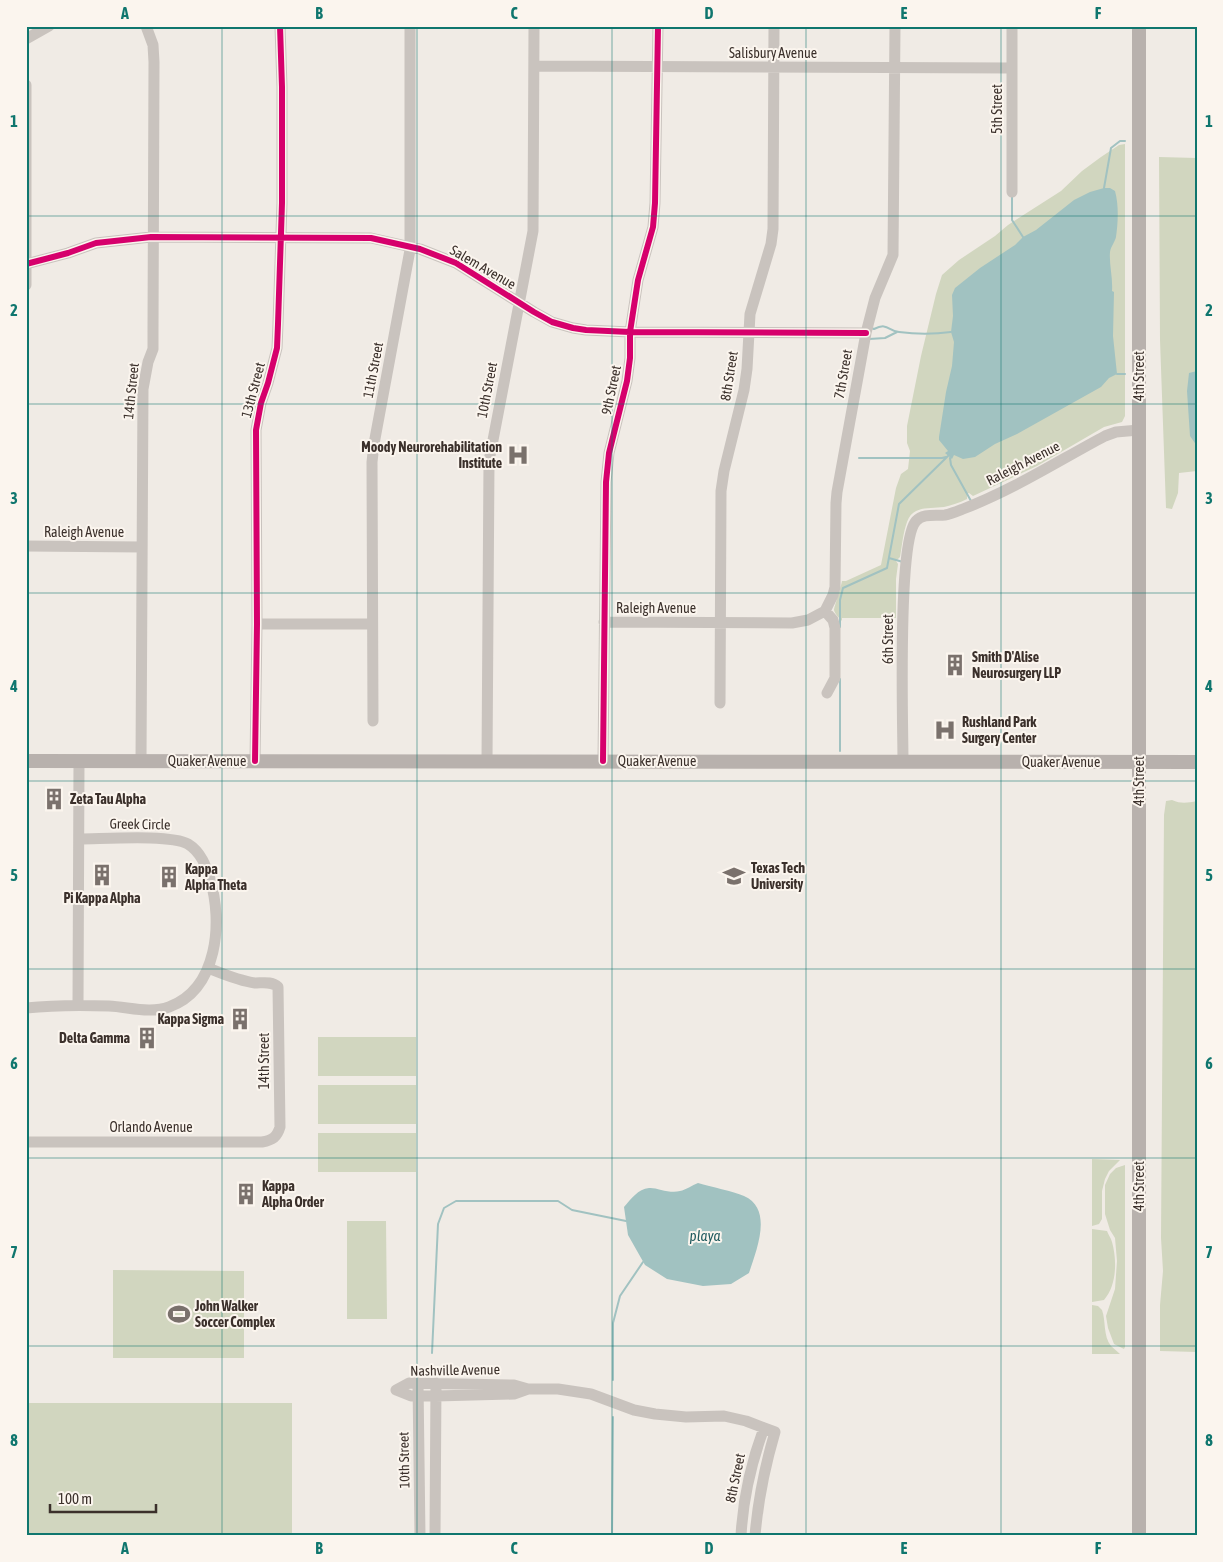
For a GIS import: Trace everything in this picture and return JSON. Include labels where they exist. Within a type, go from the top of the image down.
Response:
[{"type":"main road","name":"4th Street","points":[[1139,26],[1139,1536]]},
{"type":"main road","name":"Quaker Avenue","points":[[26,761],[1197,762]]},
{"type":"street","points":[[26,39],[49,26]]},
{"type":"street","name":"14th Street","points":[[141,761],[143,389],[148,362],[153,349],[154,62],[153,45],[146,26]]},
{"type":"street","name":"13th Street","points":[[255,761],[257,624],[256,430],[261,403],[277,348],[281,238],[282,87],[280,26]]},
{"type":"street","name":"11th Street","points":[[372,721],[373,456],[410,246],[410,26]]},
{"type":"street","name":"10th Street","points":[[487,761],[489,461],[533,231],[534,26]]},
{"type":"street","name":"9th Street","points":[[604,761],[606,472],[627,380],[630,358],[630,332],[638,280],[653,227],[658,26]]},
{"type":"street","name":"8th Street","points":[[720,703],[721,491],[724,471],[744,390],[748,360],[750,314],[771,244],[773,229],[774,26]]},
{"type":"street","name":"7th Street","points":[[824,611],[833,595],[835,587],[836,498],[866,333],[875,298],[893,255],[895,26]]},
{"type":"street","name":"5th Street","points":[[1012,26],[1012,192]]},
{"type":"street","name":"Salisbury Avenue","points":[[534,66],[1011,68]]},
{"type":"street","points":[[26,85],[26,285]]},
{"type":"street","name":"Salem Avenue","points":[[26,264],[68,254],[96,243],[153,237],[371,238],[410,246],[456,263],[552,322],[572,328],[630,332],[866,333]]},
{"type":"street","name":"Raleigh Avenue","points":[[919,519],[923,516],[947,515],[964,509],[1037,475],[1105,436],[1116,432],[1139,430]]},
{"type":"street","name":"6th Street","points":[[904,762],[904,577],[911,533],[916,521],[919,519]]},
{"type":"street","name":"Raleigh Avenue","points":[[26,546],[142,547]]},
{"type":"street","points":[[824,611],[833,620],[835,628],[835,678],[827,694]]},
{"type":"street","name":"Raleigh Avenue","points":[[604,622],[792,623],[808,620],[824,611]]},
{"type":"street","points":[[257,624],[372,624]]},
{"type":"street","points":[[78,1005],[79,761]]},
{"type":"street","name":"Greek Circle","points":[[26,1008],[78,1005],[151,1010],[169,1007],[181,1002],[193,992],[208,968],[216,931],[216,909],[207,870],[196,850],[187,843],[167,838],[80,839]]},
{"type":"street","name":"14th Street","points":[[208,968],[243,980],[275,984],[279,990],[280,1127],[278,1134],[274,1138]]},
{"type":"street","name":"Orlando Avenue","points":[[26,1142],[262,1142],[274,1138]]},
{"type":"street","name":"Nashville Avenue","points":[[528,1389],[514,1394],[436,1396],[410,1396],[396,1390],[409,1383],[514,1385],[528,1389],[558,1389],[592,1394],[634,1410],[654,1414],[724,1416],[746,1421],[769,1430]]},
{"type":"street","name":"10th Street","points":[[418,1383],[420,1536]]},
{"type":"street","points":[[435,1536],[436,1383]]},
{"type":"street","name":"8th Street","points":[[741,1536],[747,1484],[769,1430]]},
{"type":"street","name":"8th Street","points":[[755,1536],[769,1430]]},
{"type":"green space","points":[[1125,144],[1125,416],[1122,422],[1104,427],[1037,466],[973,496],[969,493],[967,494],[967,499],[956,504],[922,509],[913,513],[907,522],[900,557],[896,561],[898,564],[896,618],[842,618],[842,621],[834,610],[842,581],[846,581],[881,565],[896,488],[901,474],[908,469],[910,451],[907,443],[907,426],[921,356],[942,275],[959,260],[1008,225],[1061,191],[1082,171],[1101,157],[1119,145]]},
{"type":"green space","points":[[1159,157],[1197,158],[1197,471],[1179,473],[1178,493],[1172,509],[1166,508],[1160,340]]},
{"type":"green space","points":[[1172,800],[1184,803],[1197,801],[1197,1352],[1160,1351],[1160,1305],[1163,1271],[1161,1238],[1164,815],[1166,801]]},
{"type":"green space","points":[[318,1037],[416,1037],[416,1076],[318,1076]]},
{"type":"green space","points":[[318,1085],[416,1085],[416,1124],[318,1124]]},
{"type":"green space","points":[[318,1133],[416,1133],[416,1172],[318,1172]]},
{"type":"green space","points":[[1092,1159],[1120,1160],[1109,1171],[1105,1179],[1102,1191],[1102,1219],[1099,1224],[1092,1226]]},
{"type":"green space","points":[[1125,1165],[1124,1349],[1114,1344],[1106,1316],[1115,1289],[1117,1261],[1115,1238],[1110,1230],[1105,1214],[1105,1185],[1110,1174],[1116,1168]]},
{"type":"green space","points":[[347,1221],[386,1221],[387,1319],[347,1319]]},
{"type":"green space","points":[[1092,1229],[1107,1231],[1112,1242],[1115,1257],[1115,1272],[1114,1280],[1104,1300],[1092,1302]]},
{"type":"green space","name":"John Walker Soccer Complex","points":[[113,1270],[244,1271],[244,1358],[113,1358]]},
{"type":"green space","points":[[1092,1305],[1098,1306],[1102,1310],[1108,1342],[1120,1354],[1092,1354]]},
{"type":"green space","points":[[26,1403],[292,1403],[292,1536],[26,1536]]},
{"type":"water","points":[[1104,188],[1110,188],[1115,191],[1118,208],[1116,237],[1110,257],[1112,291],[1114,292],[1113,336],[1117,374],[1109,378],[1101,387],[1017,434],[995,444],[975,457],[963,459],[954,455],[952,459],[945,453],[948,451],[939,440],[939,437],[952,366],[954,342],[951,332],[953,316],[952,295],[955,288],[980,268],[1015,245],[1023,237],[1036,230],[1074,200]]},
{"type":"water","points":[[1197,371],[1197,446],[1190,436],[1187,391],[1189,373]]},
{"type":"water","name":"playa","points":[[698,1183],[744,1196],[753,1202],[758,1210],[761,1220],[760,1231],[749,1273],[731,1284],[703,1286],[667,1279],[645,1265],[628,1235],[624,1207],[638,1192],[655,1188],[676,1192]]},
{"type":"waterway","points":[[1104,188],[1111,148],[1120,141],[1125,141]]},
{"type":"waterway","points":[[1012,197],[1012,220],[1023,237]]},
{"type":"waterway","points":[[871,328],[874,329],[882,326],[895,331],[911,333],[951,332]]},
{"type":"waterway","points":[[869,339],[885,338],[897,332]]},
{"type":"waterway","points":[[1117,374],[1125,374]]},
{"type":"waterway","points":[[840,627],[840,600],[843,588],[887,568],[899,504],[948,456]]},
{"type":"waterway","points":[[859,458],[946,457]]},
{"type":"waterway","points":[[950,458],[951,465],[971,501]]},
{"type":"waterway","points":[[889,558],[903,562]]},
{"type":"waterway","points":[[840,679],[840,751]]},
{"type":"waterway","points":[[432,1353],[438,1224],[444,1208],[456,1201],[558,1201],[572,1210],[626,1221]]},
{"type":"waterway","points":[[613,1380],[613,1323],[620,1296],[643,1262]]},
{"type":"waterway","points":[[612,1536],[613,1417]]},
{"type":"cycle path","points":[[255,761],[257,624],[256,430],[261,403],[277,348],[282,203],[280,26]]},
{"type":"cycle path","points":[[603,761],[606,482],[609,453],[627,381],[630,358],[630,332],[638,280],[653,227],[658,26]]},
{"type":"cycle path","points":[[26,264],[68,253],[96,243],[151,237],[371,238],[420,249],[456,263],[534,312],[552,322],[573,328],[630,332],[866,333]]},
{"type":"place","name":"Moody Neurorehabilitation Institute","points":[[518,455]]},
{"type":"place","name":"Smith D'Alise Neurosurgery LLP","points":[[955,665]]},
{"type":"place","name":"Rushland Park Surgery Center","points":[[945,730]]},
{"type":"place","name":"Zeta Tau Alpha","points":[[54,799]]},
{"type":"place","name":"Pi Kappa Alpha","points":[[102,875]]},
{"type":"place","name":"Texas Tech University","points":[[734,876]]},
{"type":"place","name":"Kappa Alpha Theta","points":[[169,877]]},
{"type":"place","name":"Kappa Sigma","points":[[240,1019]]},
{"type":"place","name":"Delta Gamma","points":[[147,1038]]},
{"type":"place","name":"Kappa Alpha Order","points":[[246,1194]]},
{"type":"place","name":"John Walker Soccer Complex","points":[[179,1314]]}]
